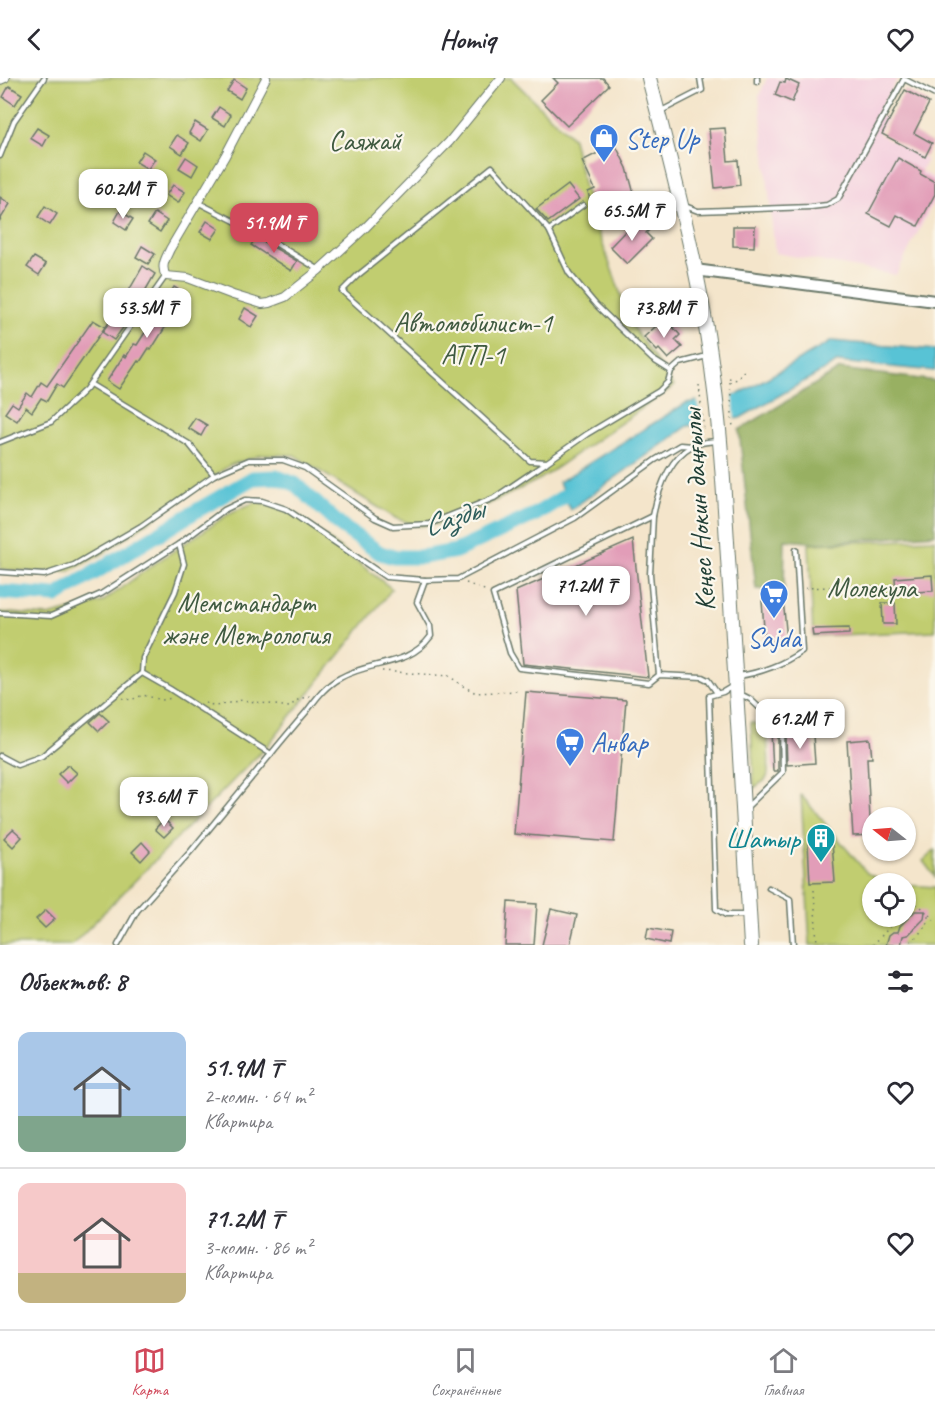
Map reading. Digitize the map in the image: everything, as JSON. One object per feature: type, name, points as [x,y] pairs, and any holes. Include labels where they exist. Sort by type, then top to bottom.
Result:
[{"type":"highway","name":"Кеңес Нокин даңғылы","points":[[649,78],[682,204],[724,433],[751,944]]},
{"type":"main road","points":[[695,270],[935,301]]},
{"type":"street","points":[[0,80],[5,78]]},
{"type":"street","points":[[266,78],[225,156],[164,262],[163,272],[166,276],[188,278],[248,301],[262,304],[285,297],[319,270],[366,227],[449,142],[501,78]]},
{"type":"lane","points":[[0,156],[14,121],[44,78]]},
{"type":"lane","points":[[658,112],[702,90],[700,78]]},
{"type":"lane","points":[[682,204],[698,211],[827,205],[838,199],[904,79],[935,95]]},
{"type":"lane","points":[[547,462],[531,461],[342,291],[357,276],[492,167],[549,230],[569,273],[596,305],[652,359],[671,371]]},
{"type":"lane","points":[[198,203],[260,234],[319,270]]},
{"type":"lane","points":[[549,230],[583,205]]},
{"type":"lane","points":[[0,442],[51,422],[86,389],[166,276]]},
{"type":"lane","points":[[0,572],[44,575],[74,565],[141,525],[214,475],[249,460],[284,460],[305,468],[375,518],[393,526],[429,524],[494,498],[587,434],[659,391],[668,382],[671,371],[680,363],[710,355]]},
{"type":"lane","points":[[90,384],[189,444],[214,475]]},
{"type":"lane","points":[[659,675],[650,574],[656,499],[675,460],[693,446],[724,433]]},
{"type":"lane","points":[[0,613],[51,616],[101,594],[179,544],[224,510],[245,500],[262,501],[286,509],[386,577],[424,580],[458,579],[575,518],[655,460],[680,445],[693,446]]},
{"type":"lane","points":[[653,516],[493,594],[510,653],[519,668],[649,683],[659,675],[702,677],[708,680],[717,693]]},
{"type":"lane","points":[[0,756],[17,765],[42,756],[142,673],[143,658],[175,592],[184,564],[179,544]]},
{"type":"lane","points":[[749,915],[726,915],[716,909],[709,696],[736,684],[748,675],[791,659],[802,651],[796,550]]},
{"type":"lane","points":[[118,945],[137,911],[322,692],[339,678],[354,671],[410,656],[426,644],[431,636],[430,626],[417,602],[424,580]]},
{"type":"lane","points":[[142,673],[271,754]]},
{"type":"lane","points":[[736,684],[782,729],[783,772],[744,813]]},
{"type":"lane","points":[[769,888],[790,899],[793,945]]},
{"type":"path","points":[[729,378],[737,380],[746,368]]},
{"type":"path","points":[[724,433],[730,382]]},
{"type":"path","points":[[699,385],[704,431]]},
{"type":"path","points":[[458,579],[493,594]]},
{"type":"path","points":[[798,588],[891,585]]},
{"type":"path","points":[[380,671],[449,676],[476,693],[517,691]]},
{"type":"path","points":[[198,701],[216,706],[242,700],[289,707],[299,699],[322,692]]},
{"type":"path","points":[[114,696],[131,700],[143,695],[162,700],[180,696]]},
{"type":"path","points":[[814,890],[817,945]]},
{"type":"path","points":[[916,904],[935,921]]},
{"type":"path","points":[[907,945],[927,926],[928,914]]},
{"type":"path","points":[[873,945],[890,927]]},
{"type":"shaded area","points":[[767,78],[898,78],[877,114],[887,118],[879,134],[927,160],[921,171],[935,179],[935,199],[896,275],[775,253],[759,96]]},
{"type":"green space","points":[[0,78],[511,78],[573,139],[584,188],[632,326],[674,386],[540,479],[452,522],[419,526],[397,519],[294,455],[261,455],[230,465],[102,554],[70,571],[34,572],[0,569]]},
{"type":"green space","points":[[840,369],[935,381],[935,534],[822,543],[785,540],[784,591],[756,589],[739,430]]},
{"type":"green space","name":"Мемстандарт және Метрология","points":[[258,501],[296,514],[392,589],[267,746],[72,945],[0,945],[0,612],[48,616],[102,602],[232,512]]},
{"type":"green space","name":"Молекула","points":[[935,539],[935,631],[813,636],[809,544]]},
{"type":"green space","points":[[751,722],[764,729],[768,754],[768,775],[754,788]]},
{"type":"green space","points":[[801,795],[867,873],[862,873],[862,927],[916,927],[916,886],[935,887],[935,945],[810,945]]},
{"type":"green space","points":[[935,850],[935,877],[923,861]]},
{"type":"water","points":[[832,341],[935,350],[935,371],[838,362],[740,418],[688,426],[570,510],[559,482],[686,403],[739,394]]},
{"type":"pier","points":[[733,392],[735,422],[701,427],[697,398]]},
{"type":"building","points":[[553,78],[603,78],[609,85],[567,126],[541,100],[558,83]]},
{"type":"building","points":[[786,79],[799,85],[792,102],[775,95],[780,82],[785,83]]},
{"type":"building","points":[[234,80],[246,88],[240,99],[227,91]]},
{"type":"building","points":[[9,86],[22,94],[15,105],[3,97]]},
{"type":"building","points":[[905,90],[929,103],[914,133],[932,143],[925,157],[882,134]]},
{"type":"building","points":[[219,107],[231,115],[225,126],[212,118]]},
{"type":"building","points":[[195,122],[208,130],[201,141],[189,133]]},
{"type":"building","points":[[37,128],[49,135],[43,146],[30,138]]},
{"type":"building","points":[[725,128],[728,161],[738,160],[740,185],[715,188],[709,129]]},
{"type":"building","points":[[177,135],[189,143],[182,154],[170,146]]},
{"type":"building","points":[[615,144],[627,168],[636,201],[591,205],[588,192],[595,189],[582,161]]},
{"type":"building","points":[[143,151],[155,159],[148,169],[136,162]]},
{"type":"building","points":[[186,157],[198,165],[192,176],[179,168]]},
{"type":"building","points":[[898,158],[935,182],[935,194],[918,226],[897,215],[891,226],[868,214]]},
{"type":"building","points":[[173,185],[185,192],[178,203],[166,195]]},
{"type":"building","points":[[568,185],[579,199],[548,222],[536,209]]},
{"type":"building","points":[[0,197],[10,204],[0,220]]},
{"type":"building","points":[[45,206],[57,214],[50,225],[38,217]]},
{"type":"building","points":[[120,211],[133,219],[126,230],[114,222]]},
{"type":"building","points":[[155,213],[167,221],[160,232],[148,224]]},
{"type":"building","points":[[637,219],[649,230],[646,233],[652,239],[627,264],[610,247]]},
{"type":"building","points":[[207,221],[219,229],[212,239],[200,232]]},
{"type":"building","points":[[733,226],[755,226],[754,247],[733,246]]},
{"type":"building","points":[[256,237],[297,261],[291,271],[251,245]]},
{"type":"building","points":[[142,246],[155,254],[148,264],[136,257]]},
{"type":"building","points":[[34,257],[46,264],[39,275],[27,267]]},
{"type":"building","points":[[143,266],[155,274],[131,317],[114,340],[102,332],[120,308]]},
{"type":"building","points":[[174,287],[186,294],[151,350],[149,348],[140,362],[138,361],[119,389],[107,381],[124,355],[126,357],[134,344],[137,345]]},
{"type":"building","points":[[245,308],[258,316],[251,327],[239,319]]},
{"type":"building","points":[[665,318],[680,335],[675,340],[682,347],[668,359],[644,337]]},
{"type":"building","points":[[93,320],[105,327],[63,388],[57,384],[47,401],[41,398],[32,412],[26,407],[17,421],[5,413],[12,403],[18,407],[27,393],[32,397],[41,382],[47,386]]},
{"type":"building","points":[[195,418],[207,425],[201,436],[188,428]]},
{"type":"building","points":[[633,540],[648,677],[523,664],[516,591]]},
{"type":"building","points":[[932,575],[933,591],[896,593],[895,578]]},
{"type":"building","name":"Sajda","points":[[783,599],[787,640],[765,642],[762,601]]},
{"type":"building","points":[[882,603],[895,603],[896,624],[883,624]]},
{"type":"building","points":[[849,628],[849,634],[813,636],[812,629]]},
{"type":"building","name":"Анвар","points":[[526,692],[626,700],[614,842],[514,834]]},
{"type":"building","points":[[100,713],[109,721],[99,731],[90,722]]},
{"type":"building","points":[[771,730],[778,731],[778,771],[773,771]]},
{"type":"building","points":[[813,735],[815,763],[787,765],[786,736]]},
{"type":"building","points":[[870,739],[872,758],[867,758],[869,807],[862,807],[862,836],[853,836],[847,741]]},
{"type":"building","points":[[68,765],[77,773],[67,783],[58,774]]},
{"type":"building","points":[[164,819],[173,828],[164,837],[155,829]]},
{"type":"building","points":[[13,829],[22,837],[13,847],[4,838]]},
{"type":"building","points":[[142,842],[150,851],[141,861],[132,852]]},
{"type":"building","name":"Шатыр","points":[[832,842],[835,882],[810,883],[808,843]]},
{"type":"building","points":[[508,902],[537,904],[534,945],[505,945]]},
{"type":"building","points":[[551,909],[577,915],[570,945],[542,945]]},
{"type":"building","points":[[46,910],[55,919],[45,928],[36,919]]},
{"type":"building","points":[[916,911],[925,911],[924,919],[916,927]]},
{"type":"building","points":[[900,927],[916,927],[908,935],[903,936],[901,945],[886,945],[889,935],[898,932]]},
{"type":"building","points":[[648,928],[671,932],[669,944],[646,939]]},
{"type":"waterway","name":"Сазды","points":[[0,592],[56,596],[253,478],[277,477],[295,484],[341,526],[380,553],[394,557],[422,557],[456,551],[536,514],[581,486]]},
{"type":"place","name":"Step Up","points":[[604,164]]},
{"type":"place","name":"Sajda","points":[[774,620]]},
{"type":"place","name":"Анвар","points":[[570,768]]},
{"type":"place","name":"Шатыр","points":[[821,864]]},
{"type":"park label","name":"Саяжай","points":[[365,140]]},
{"type":"park label","name":"Автомобилист-1 АТП-1","points":[[473,338]]}]
